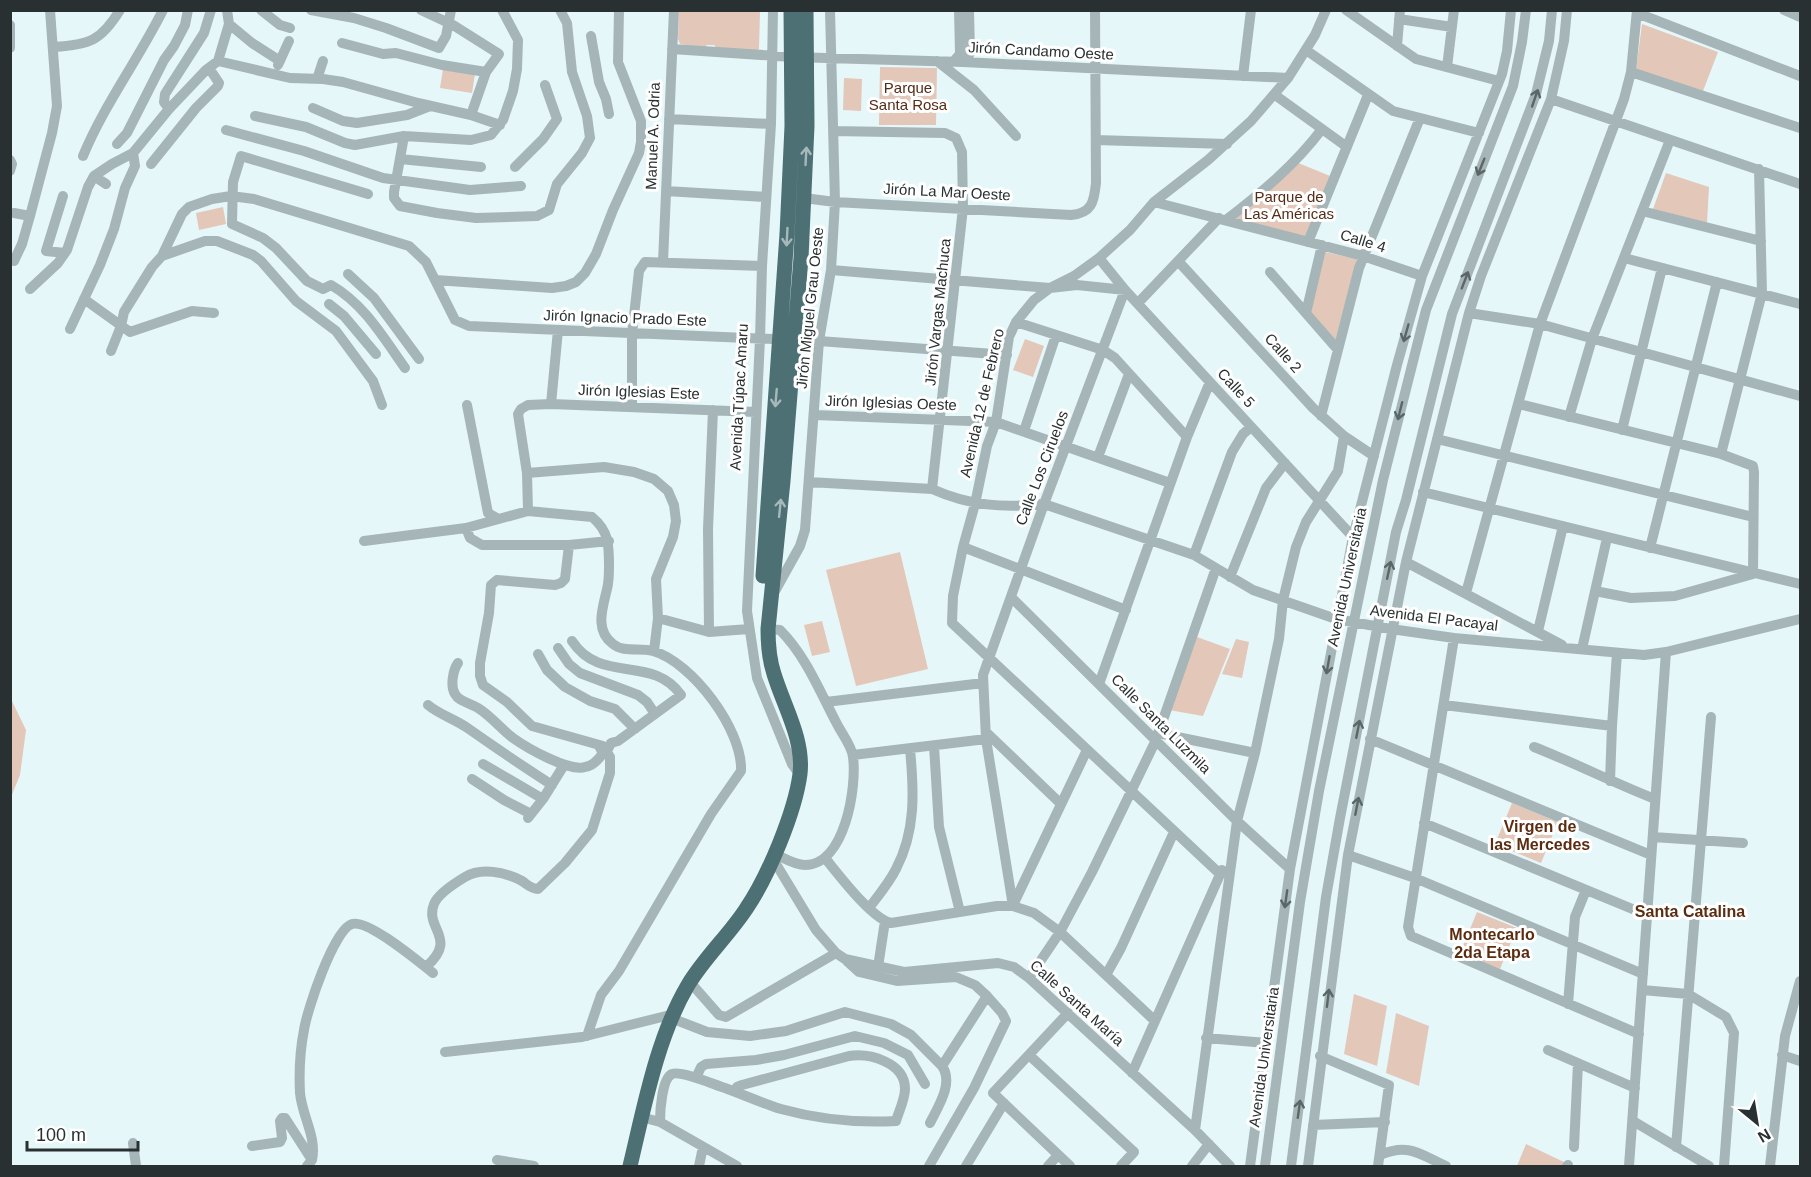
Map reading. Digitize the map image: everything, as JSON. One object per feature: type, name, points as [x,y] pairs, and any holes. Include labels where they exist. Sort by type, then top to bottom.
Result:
[{"type":"highway","points":[[630,1167],[641,1117],[671,1018],[690,982],[746,910],[774,857],[800,775],[798,743],[774,674],[762,596],[769,480],[804,198],[807,126],[791,10]]},
{"type":"highway","points":[[768,629],[783,480],[792,138],[799,57],[806,10]]},
{"type":"street","points":[[14,261],[22,244],[30,216],[57,106],[50,10]]},
{"type":"street","points":[[54,46],[92,41],[102,36],[120,10]]},
{"type":"street","points":[[83,156],[94,128],[140,53],[163,10]]},
{"type":"street","points":[[117,144],[127,133],[164,60],[185,25],[188,10]]},
{"type":"street","points":[[169,109],[164,102],[165,93],[204,33],[211,10]]},
{"type":"street","points":[[30,290],[58,263],[72,241],[88,187],[94,176],[133,153],[169,109],[213,64],[229,24],[227,10]]},
{"type":"street","points":[[261,10],[280,25],[290,28]]},
{"type":"street","points":[[311,10],[354,18],[439,48],[446,36],[451,10]]},
{"type":"street","points":[[421,10],[448,23],[516,66]]},
{"type":"street","points":[[255,116],[306,127],[355,145],[404,136],[471,140],[491,135],[501,125],[513,91],[516,66],[518,40],[502,10]]},
{"type":"street","points":[[404,136],[394,198],[400,206],[476,218],[537,216],[546,213],[557,184],[582,153],[590,138],[587,116],[572,72],[567,23],[560,11],[568,10]]},
{"type":"street","points":[[111,351],[124,312],[152,267],[162,256],[176,222],[189,207],[199,202],[231,196],[254,198],[409,246],[426,262],[435,280],[552,288],[576,282],[585,273],[596,254],[642,142],[640,121],[618,62],[619,10]]},
{"type":"street","name":"Manuel A. Odria","points":[[663,262],[674,10]]},
{"type":"street","name":"Avenida Túpac Amaru","points":[[773,10],[771,124],[762,266],[747,611],[757,678],[792,764],[800,775]]},
{"type":"street","name":"Jirón Miguel Grau Oeste","points":[[770,599],[803,539],[815,416],[819,341],[831,270],[835,202],[830,10]]},
{"type":"street","points":[[958,61],[960,54],[959,10]]},
{"type":"street","points":[[958,61],[969,57],[969,10]]},
{"type":"street","points":[[1095,10],[1096,140],[1227,144]]},
{"type":"street","points":[[1243,76],[1251,10]]},
{"type":"street","name":"Avenida 12 de Febrero","points":[[990,658],[952,623],[953,596],[987,447],[996,422],[1010,337],[1016,322],[1034,300],[1099,258],[1130,230],[1154,202],[1251,122],[1288,78],[1306,50],[1326,10]]},
{"type":"street","points":[[1346,10],[1416,59],[1499,81]]},
{"type":"street","points":[[1447,67],[1454,10]]},
{"type":"street","points":[[1250,1167],[1290,869],[1353,537],[1422,276],[1499,81],[1507,51],[1511,10]]},
{"type":"street","name":"Avenida Universitaria","points":[[1265,1167],[1300,902],[1328,743],[1383,480],[1426,310],[1513,86],[1526,10]]},
{"type":"street","points":[[1291,1167],[1326,897],[1396,532],[1452,314],[1536,94],[1549,41],[1552,10]]},
{"type":"street","points":[[1308,1167],[1320,1056],[1348,855],[1391,629],[1469,313],[1481,276],[1551,99],[1564,41],[1567,10]]},
{"type":"street","points":[[1784,10],[1800,17]]},
{"type":"street","points":[[1466,593],[1540,324],[1617,123],[1630,72],[1637,12],[1800,76]]},
{"type":"street","points":[[1397,46],[1400,15],[1452,27]]},
{"type":"street","points":[[229,24],[252,44],[280,61]]},
{"type":"street","points":[[10,25],[10,48]]},
{"type":"street","points":[[591,36],[599,82],[609,114]]},
{"type":"street","points":[[274,74],[289,41]]},
{"type":"street","points":[[342,43],[383,54],[396,53],[442,65],[486,72]]},
{"type":"street","name":"Jirón Candamo Oeste","points":[[672,49],[772,56],[958,61],[1288,78]]},
{"type":"street","points":[[1306,50],[1393,111],[1479,133]]},
{"type":"street","points":[[471,116],[486,72],[499,54]]},
{"type":"street","points":[[316,79],[323,61]]},
{"type":"street","points":[[937,61],[974,90],[1016,136]]},
{"type":"street","points":[[213,64],[344,82],[501,125]]},
{"type":"street","points":[[151,164],[196,108],[218,86],[213,64]]},
{"type":"street","points":[[1630,72],[1800,128]]},
{"type":"street","points":[[515,167],[543,139],[556,119],[545,85]]},
{"type":"street","points":[[1275,95],[1347,147]]},
{"type":"street","points":[[1308,242],[1368,95]]},
{"type":"street","points":[[1551,99],[1800,184]]},
{"type":"street","points":[[314,108],[357,123],[407,115],[430,106]]},
{"type":"street","points":[[1321,416],[1363,256],[1420,118]]},
{"type":"street","points":[[669,120],[771,124]]},
{"type":"street","points":[[1138,303],[1222,219],[1279,177],[1322,129]]},
{"type":"street","points":[[226,130],[304,151],[368,174],[397,180],[470,190],[521,186]]},
{"type":"street","name":"Jirón Vargas Machuca","points":[[833,131],[945,133],[956,138],[962,152],[963,208],[957,280],[932,489]]},
{"type":"street","name":"Jirón La Mar Oeste","points":[[804,198],[835,202],[1081,214],[1088,210],[1095,194],[1096,140]]},
{"type":"street","points":[[1569,417],[1592,339],[1670,140]]},
{"type":"street","points":[[70,329],[114,229],[124,188],[135,166],[133,153]]},
{"type":"street","points":[[368,195],[241,156],[231,196],[233,226],[263,238],[276,248],[307,281],[323,289],[331,285],[338,289],[365,312],[405,368]]},
{"type":"street","points":[[400,159],[482,167]]},
{"type":"street","points":[[10,160],[12,164],[10,171]]},
{"type":"street","points":[[1455,234],[1468,160]]},
{"type":"street","points":[[1721,454],[1762,293],[1759,170]]},
{"type":"street","points":[[94,176],[106,184]]},
{"type":"street","points":[[666,192],[766,197]]},
{"type":"street","points":[[63,196],[46,251],[65,253]]},
{"type":"street","name":"Calle 4","points":[[1154,202],[1363,256],[1422,276]]},
{"type":"street","points":[[1642,211],[1761,241]]},
{"type":"street","points":[[14,213],[30,216]]},
{"type":"street","points":[[1481,276],[1491,214]]},
{"type":"street","points":[[162,256],[205,241],[217,241],[253,255],[296,301],[336,331],[373,381],[382,405]]},
{"type":"street","points":[[1306,313],[1322,245]]},
{"type":"street","name":"Calle 5","points":[[1099,258],[1125,290],[1353,537]]},
{"type":"street","points":[[1624,258],[1800,304]]},
{"type":"street","name":"Calle 2","points":[[1178,261],[1321,416],[1344,436],[1374,456]]},
{"type":"street","points":[[632,406],[632,334],[639,271],[645,262],[762,266]]},
{"type":"street","points":[[1622,430],[1662,268]]},
{"type":"street","points":[[831,270],[1050,288],[1077,285],[1125,290]]},
{"type":"street","points":[[1270,273],[1338,350]]},
{"type":"street","points":[[348,274],[374,298],[419,359]]},
{"type":"street","name":"Jirón Ignacio Prado Este","points":[[435,280],[455,320],[469,326],[819,341],[1007,355]]},
{"type":"street","points":[[1650,548],[1717,282]]},
{"type":"street","name":"Calle Los Ciruelos","points":[[1013,906],[986,735],[983,675],[1044,504],[1125,290]]},
{"type":"street","points":[[84,298],[121,326],[133,332],[192,311],[214,313]]},
{"type":"street","points":[[329,304],[344,316],[376,354]]},
{"type":"street","points":[[1469,313],[1540,324],[1800,396]]},
{"type":"street","points":[[1016,322],[1103,350],[1115,358],[1187,437]]},
{"type":"street","points":[[551,404],[558,330]]},
{"type":"street","points":[[1391,388],[1420,331]]},
{"type":"street","points":[[1024,431],[1056,335]]},
{"type":"street","points":[[1098,457],[1129,374]]},
{"type":"street","points":[[1099,684],[1170,483],[1210,382]]},
{"type":"street","points":[[1519,404],[1676,442],[1721,454],[1753,466],[1753,574]]},
{"type":"street","points":[[467,405],[488,513],[497,518]]},
{"type":"street","name":"Jirón Iglesias Este","points":[[527,473],[518,414],[521,408],[528,405],[632,406],[756,412]]},
{"type":"street","points":[[709,632],[708,529],[714,410]]},
{"type":"street","name":"Jirón Iglesias Oeste","points":[[815,416],[996,422],[1170,483]]},
{"type":"street","points":[[1412,475],[1442,416]]},
{"type":"street","points":[[1194,555],[1232,452],[1243,434],[1251,427]]},
{"type":"street","points":[[1195,1130],[1237,820],[1256,753],[1279,639],[1283,600],[1296,547],[1306,522],[1338,471],[1344,436]]},
{"type":"street","points":[[1437,439],[1753,517]]},
{"type":"street","points":[[1230,577],[1266,488],[1285,464]]},
{"type":"street","points":[[528,511],[527,473],[604,467],[634,472],[654,480],[668,490],[674,505],[676,521],[673,537],[657,579],[658,618],[654,651]]},
{"type":"street","name":"Avenida El Pacayal","points":[[809,482],[932,489],[975,504],[1019,507],[1044,504],[1194,555],[1253,590],[1336,619],[1454,638],[1644,654],[1665,652],[1800,619]]},
{"type":"street","points":[[1423,492],[1800,584]]},
{"type":"street","points":[[364,542],[466,528],[528,511],[592,517],[599,523],[609,542],[608,587],[601,606],[601,621],[605,634],[613,644],[624,648],[654,651],[675,663],[704,688],[723,715],[735,739],[741,771],[711,814],[619,971],[601,995],[587,1036]]},
{"type":"street","points":[[1538,631],[1563,526]]},
{"type":"street","points":[[466,528],[470,538],[482,545],[569,545],[609,542]]},
{"type":"street","points":[[1582,649],[1607,538]]},
{"type":"street","points":[[569,545],[565,579],[561,583],[555,585],[497,580],[491,585],[480,676],[485,687],[507,702],[532,726],[577,740],[596,743],[608,751]]},
{"type":"street","points":[[963,547],[1126,610]]},
{"type":"street","points":[[1406,562],[1566,647]]},
{"type":"street","points":[[1029,978],[1060,932],[1092,872],[1157,737],[1216,568]]},
{"type":"street","points":[[1595,591],[1631,598],[1675,596],[1753,574]]},
{"type":"street","name":"Calle Santa Luzmila","points":[[1012,598],[1099,684],[1157,737],[1237,820],[1290,869]]},
{"type":"street","points":[[658,618],[709,632],[749,629]]},
{"type":"street","points":[[768,629],[780,630],[799,653],[853,755],[853,789],[846,818],[836,844],[825,858],[807,865],[774,857]]},
{"type":"street","points":[[1454,638],[1415,878],[1408,927],[1411,936],[1639,1034]]},
{"type":"street","points":[[309,1163],[314,1146],[300,1095],[301,1050],[312,997],[339,937],[346,927],[353,923],[364,924],[430,970],[441,948],[432,911],[434,903],[463,878],[476,871],[486,871],[513,878],[533,889],[538,889],[565,863],[592,830],[610,773],[608,751],[611,743],[618,741],[681,695],[672,683],[650,673],[600,665],[584,656],[572,641]]},
{"type":"street","points":[[558,648],[569,664],[580,673],[638,695],[647,702],[655,714]]},
{"type":"street","points":[[1629,1167],[1665,652]]},
{"type":"street","points":[[1610,781],[1611,726],[1617,653]]},
{"type":"street","points":[[538,654],[548,670],[565,687],[590,701],[615,709],[635,729]]},
{"type":"street","points":[[990,658],[1220,873]]},
{"type":"street","points":[[458,663],[454,669],[453,690],[459,699],[478,707],[516,740],[564,765],[586,768],[603,753],[596,743]]},
{"type":"street","points":[[825,702],[983,683]]},
{"type":"street","points":[[428,705],[438,713],[469,729],[552,785]]},
{"type":"street","points":[[1444,705],[1611,726]]},
{"type":"street","points":[[1676,1147],[1711,717]]},
{"type":"street","points":[[853,755],[934,746],[986,735],[1061,804]]},
{"type":"street","points":[[1157,737],[1256,753]]},
{"type":"street","points":[[1370,739],[1651,855]]},
{"type":"street","points":[[1303,796],[1328,743]]},
{"type":"street","points":[[934,746],[939,827],[960,912]]},
{"type":"street","points":[[1534,747],[1655,799]]},
{"type":"street","points":[[869,908],[896,869],[909,836],[914,804],[910,749]]},
{"type":"street","points":[[1013,906],[1087,750]]},
{"type":"street","points":[[483,764],[543,799]]},
{"type":"street","points":[[472,779],[529,816],[543,799],[564,765]]},
{"type":"street","points":[[1424,823],[1647,915]]},
{"type":"street","points":[[1106,975],[1174,831]]},
{"type":"street","points":[[1653,837],[1743,843]]},
{"type":"street","points":[[1132,1073],[1220,873],[1232,851]]},
{"type":"street","points":[[1348,855],[1415,878],[1643,974]]},
{"type":"street","points":[[774,857],[812,926],[859,972],[897,981],[956,977],[975,985],[1002,1013],[1006,1021],[969,1097],[930,1167]]},
{"type":"street","points":[[825,858],[869,908],[885,921],[1013,906],[1034,913],[1060,932],[1154,1020]]},
{"type":"street","points":[[1568,1004],[1575,917],[1586,890]]},
{"type":"street","points":[[878,967],[885,921]]},
{"type":"street","points":[[1316,979],[1336,937]]},
{"type":"street","points":[[690,982],[719,1015],[726,1017],[841,956]]},
{"type":"street","name":"Calle Santa María","points":[[841,956],[878,967],[912,972],[998,963],[1014,967],[1068,1013],[1195,1130],[1230,1167]]},
{"type":"street","points":[[1770,1167],[1785,1036],[1797,1009],[1800,981]]},
{"type":"street","points":[[1642,990],[1688,994],[1726,1017],[1734,1034],[1724,1167]]},
{"type":"street","points":[[942,1066],[987,996]]},
{"type":"street","points":[[445,1052],[587,1036],[666,1016],[707,1032],[750,1036],[786,1031],[845,1012],[891,1024],[911,1035],[942,1066],[947,1080],[942,1099],[930,1123]]},
{"type":"street","points":[[1068,1013],[993,1093],[1070,1167]]},
{"type":"street","points":[[696,1078],[701,1067],[706,1064],[756,1060],[783,1055],[855,1036],[884,1042],[908,1055],[925,1084]]},
{"type":"street","points":[[1206,1038],[1267,1043]]},
{"type":"street","points":[[1548,1050],[1635,1088]]},
{"type":"street","points":[[660,1122],[664,1089],[669,1076],[679,1073],[780,1108],[809,1116],[883,1122],[896,1121],[905,1090],[904,1079],[893,1067],[862,1054],[742,1085],[737,1087],[735,1092]]},
{"type":"street","points":[[1029,1055],[1134,1152],[1121,1167]]},
{"type":"street","points":[[1782,1055],[1800,1061]]},
{"type":"street","points":[[1320,1056],[1389,1085],[1379,1161]]},
{"type":"street","points":[[1574,1147],[1578,1063]]},
{"type":"street","points":[[966,1167],[1004,1103]]},
{"type":"street","points":[[641,1117],[660,1122],[736,1167]]},
{"type":"street","points":[[252,1146],[278,1143],[282,1140],[280,1121],[284,1118],[309,1163]]},
{"type":"street","points":[[1633,1121],[1709,1167]]},
{"type":"street","points":[[1313,1125],[1385,1122]]},
{"type":"street","points":[[133,1143],[136,1167]]},
{"type":"street","points":[[1192,1167],[1209,1144]]},
{"type":"street","points":[[699,1167],[703,1147]]},
{"type":"street","points":[[1379,1161],[1394,1149],[1407,1149],[1446,1167]]},
{"type":"street","points":[[1048,1167],[1058,1155]]},
{"type":"street","points":[[497,1160],[534,1167]]},
{"type":"green space","points":[[679,11],[760,11],[759,49],[757,51],[718,49],[714,45],[707,45],[704,48],[680,44],[678,39]]},
{"type":"green space","points":[[1642,24],[1718,52],[1703,91],[1636,70]]},
{"type":"green space","name":"Parque Santa Rosa","points":[[880,67],[937,68],[936,125],[879,125]]},
{"type":"green space","points":[[443,69],[475,74],[472,93],[440,88]]},
{"type":"green space","points":[[844,78],[862,79],[861,111],[843,110]]},
{"type":"green space","name":"Parque de Las Américas","points":[[1296,162],[1330,176],[1305,237],[1233,218]]},
{"type":"green space","points":[[1666,173],[1709,187],[1707,223],[1653,209]]},
{"type":"green space","points":[[223,207],[226,224],[199,230],[196,213]]},
{"type":"green space","points":[[1325,252],[1357,259],[1335,342],[1309,313]]},
{"type":"green space","points":[[1025,339],[1044,346],[1033,377],[1013,370]]},
{"type":"green space","points":[[900,552],[928,669],[856,686],[826,570]]},
{"type":"green space","points":[[822,621],[830,652],[812,656],[804,625]]},
{"type":"green space","points":[[1197,637],[1230,649],[1203,716],[1169,710]]},
{"type":"green space","points":[[1236,639],[1249,642],[1242,678],[1222,674]]},
{"type":"green space","points":[[11,699],[26,730],[20,775],[11,797]]},
{"type":"green space","points":[[1512,803],[1558,822],[1541,863],[1495,844]]},
{"type":"green space","points":[[1477,912],[1517,928],[1500,969],[1460,953]]},
{"type":"green space","points":[[1354,994],[1387,1006],[1377,1066],[1344,1054]]},
{"type":"green space","points":[[1396,1013],[1429,1026],[1419,1086],[1386,1073]]},
{"type":"green space","points":[[1526,1144],[1564,1162],[1564,1166],[1517,1166]]},
{"type":"district","name":"Virgen de las Mercedes","points":[[1540,835]]},
{"type":"district","name":"Santa Catalina","points":[[1690,911]]},
{"type":"district","name":"Montecarlo 2da Etapa","points":[[1492,943]]}]
